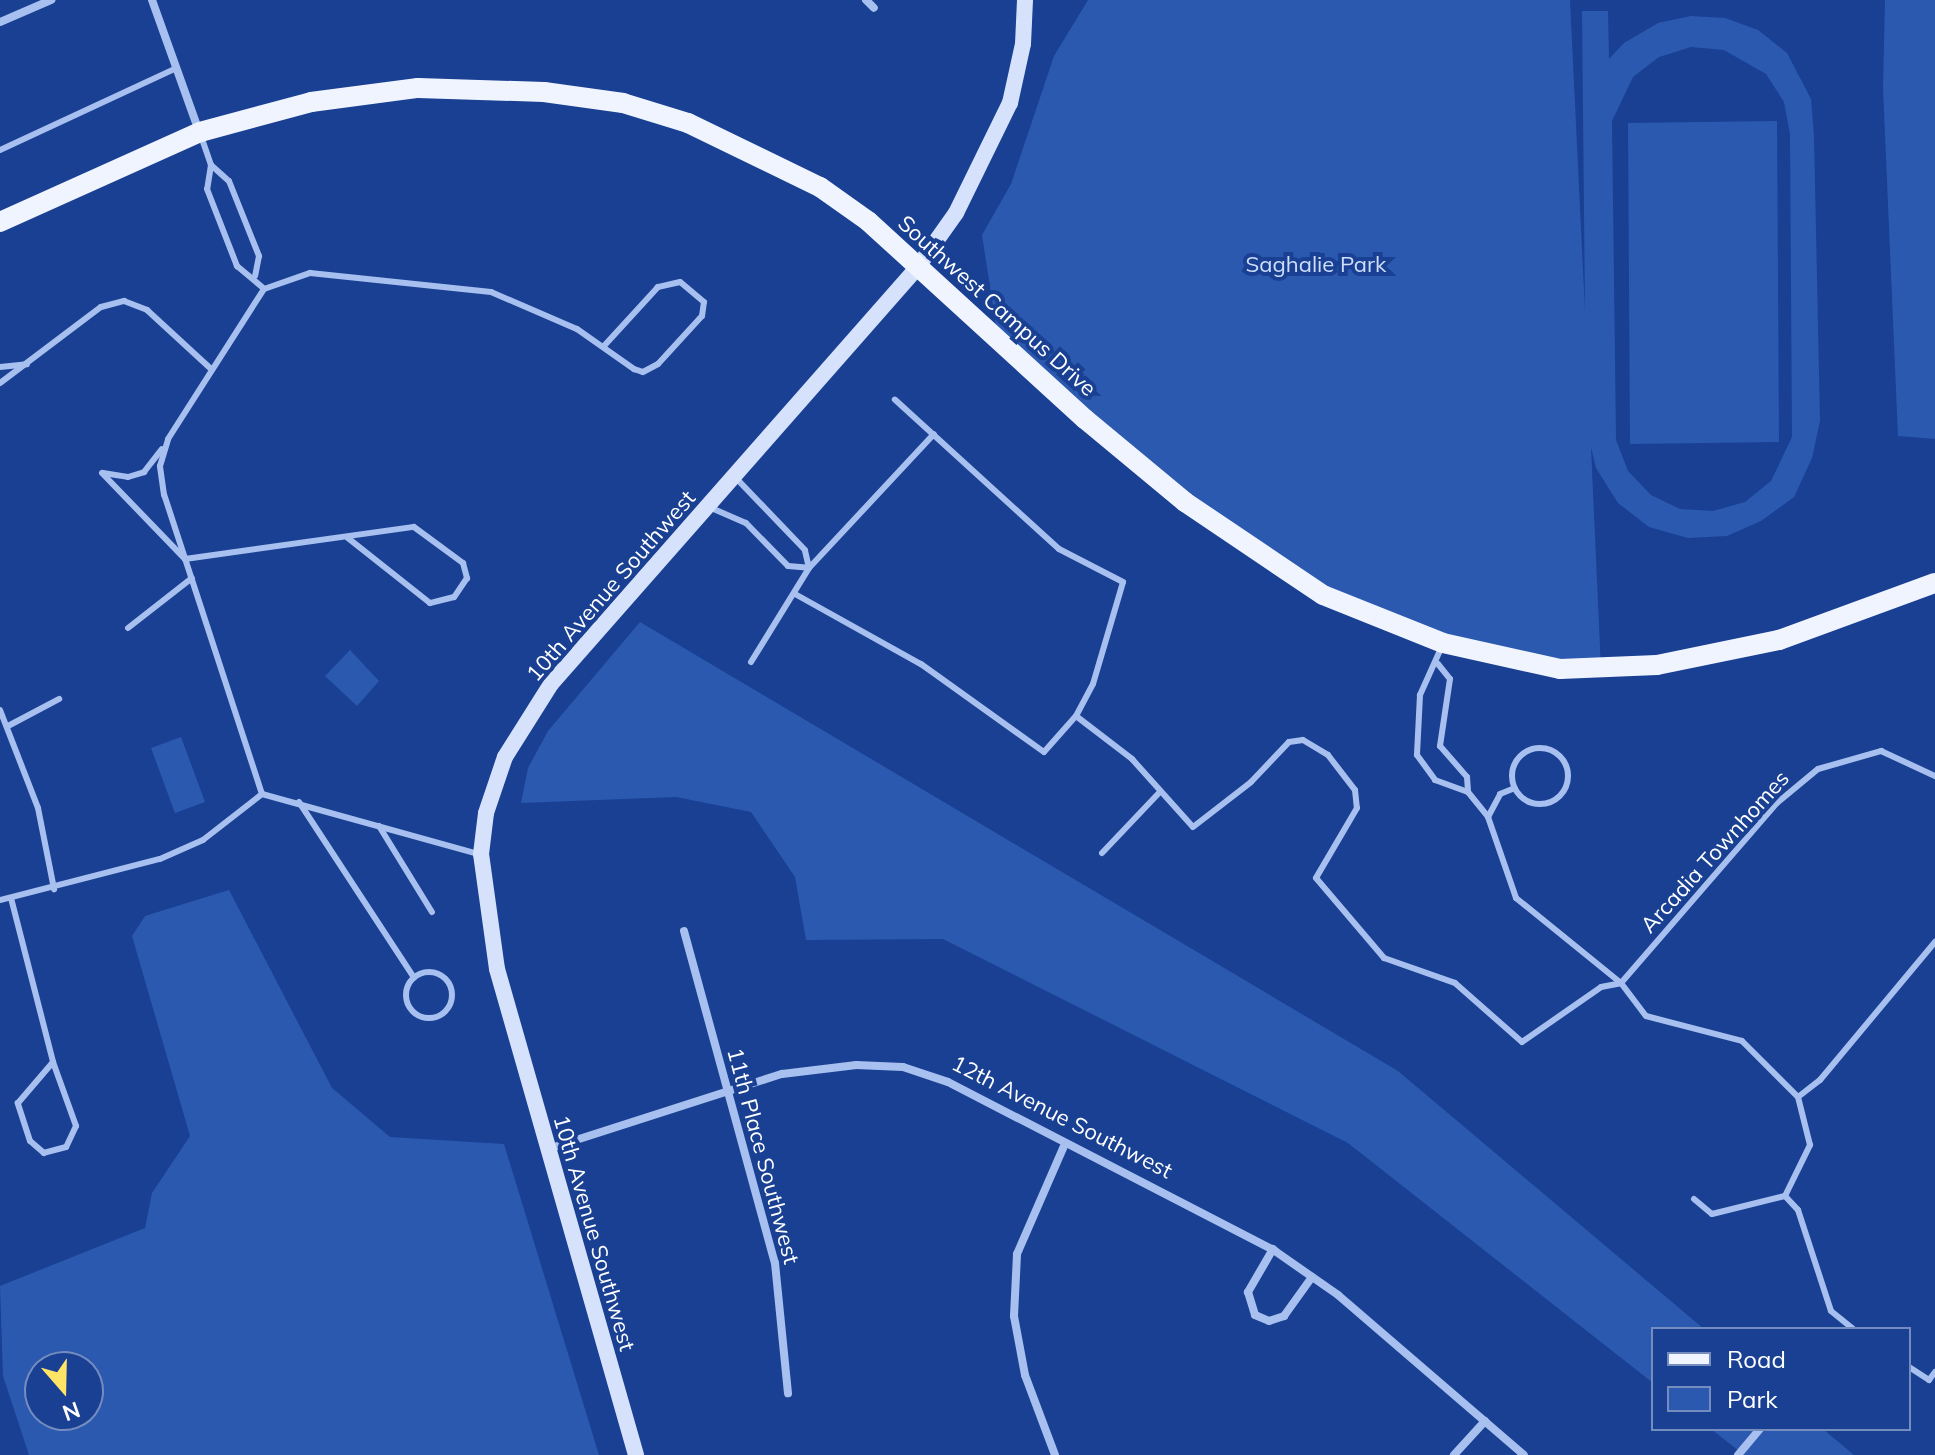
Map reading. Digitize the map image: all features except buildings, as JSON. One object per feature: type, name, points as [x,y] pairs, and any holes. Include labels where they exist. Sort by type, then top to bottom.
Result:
[{"type":"main road","name":"Southwest Campus Drive","points":[[0,222],[200,132],[311,102],[418,88],[544,92],[623,103],[688,123],[820,187],[868,221],[917,268],[1185,502],[1323,595],[1443,643],[1560,669],[1657,665],[1779,640],[1935,583]]},
{"type":"street","points":[[0,22],[51,0]]},
{"type":"street","points":[[152,0],[200,132]]},
{"type":"street","points":[[866,0],[874,8]]},
{"type":"street","points":[[917,268],[986,160],[1010,103],[1023,44],[1025,0]]},
{"type":"street","name":"10th Avenue Southwest","points":[[636,1455],[497,969],[481,854],[486,813],[505,757],[545,692],[736,478],[917,268]]},
{"type":"street","name":"11th Place Southwest","points":[[684,931],[775,1263],[788,1393]]},
{"type":"street","name":"12th Avenue Southwest","points":[[548,1149],[782,1074],[856,1065],[903,1067],[948,1082],[1064,1146],[1273,1249],[1312,1277],[1524,1455]]},
{"type":"street","points":[[1055,1455],[1025,1375],[1014,1316],[1017,1254],[1064,1146]]},
{"type":"street","points":[[1273,1249],[1248,1292],[1255,1315],[1269,1321],[1284,1316],[1312,1277]]},
{"type":"street","points":[[1454,1455],[1485,1421]]},
{"type":"street","points":[[1738,1455],[1758,1431]]},
{"type":"lane","points":[[0,150],[177,68]]},
{"type":"lane","points":[[200,132],[211,165],[207,189],[237,266],[255,276],[264,289]]},
{"type":"lane","points":[[211,165],[229,181],[259,256],[255,276]]},
{"type":"lane","points":[[185,559],[102,473],[128,477],[154,465],[210,368],[264,289],[310,273],[491,292],[577,329],[634,369],[650,370],[702,316],[704,302],[680,282],[658,287],[603,347]]},
{"type":"lane","points":[[0,383],[31,364],[101,307],[124,301],[147,310],[210,368]]},
{"type":"lane","points":[[0,367],[31,364]]},
{"type":"lane","points":[[795,594],[921,664],[1044,752],[1076,716],[1093,684],[1123,582],[1059,549],[895,400]]},
{"type":"lane","points":[[751,662],[809,568],[934,434]]},
{"type":"lane","points":[[168,439],[160,466],[164,495],[262,794]]},
{"type":"lane","points":[[736,478],[805,550],[809,568]]},
{"type":"lane","points":[[709,507],[746,523],[788,566],[809,568]]},
{"type":"lane","points":[[185,559],[414,527],[463,563],[467,578],[454,597],[430,603],[348,538]]},
{"type":"lane","points":[[128,628],[192,578]]},
{"type":"lane","points":[[1443,643],[1438,664],[1424,678],[1420,695],[1417,755],[1435,780],[1468,792],[1488,817],[1516,898],[1621,983],[1646,1016],[1742,1041],[1798,1097],[1810,1145],[1785,1196]]},
{"type":"lane","points":[[1438,664],[1450,679],[1440,746],[1467,777],[1468,792]]},
{"type":"lane","points":[[8,726],[59,699]]},
{"type":"lane","points":[[0,710],[38,808],[54,889]]},
{"type":"lane","name":"Arcadia Townhomes","points":[[1076,716],[1132,759],[1159,793],[1193,827],[1251,782],[1289,742],[1303,740],[1340,765],[1357,801],[1316,878],[1384,958],[1455,983],[1522,1042],[1601,987],[1621,983],[1777,803],[1818,769],[1881,751],[1935,776]]},
{"type":"lane","points":[[1550,745],[1560,752],[1567,774],[1564,788],[1550,803],[1530,804],[1515,788],[1516,770],[1531,748],[1550,745]]},
{"type":"lane","points":[[1488,817],[1500,794],[1515,788]]},
{"type":"lane","points":[[1102,853],[1159,793]]},
{"type":"lane","points":[[262,794],[481,854]]},
{"type":"lane","points":[[0,900],[54,889],[160,859],[203,840],[262,794]]},
{"type":"lane","points":[[299,802],[414,978]]},
{"type":"lane","points":[[379,826],[432,912]]},
{"type":"lane","points":[[11,898],[53,1062],[76,1134],[66,1147],[44,1153],[30,1141],[18,1103],[53,1062]]},
{"type":"lane","points":[[1798,1097],[1820,1080],[1935,942]]},
{"type":"lane","points":[[431,972],[442,976],[452,992],[445,1011],[426,1017],[412,1010],[406,993],[414,978],[431,972]]},
{"type":"lane","points":[[1694,1199],[1712,1214],[1785,1196]]},
{"type":"lane","points":[[1785,1196],[1798,1210],[1831,1311],[1851,1327]]},
{"type":"lane","points":[[1911,1368],[1929,1380],[1935,1372]]},
{"type":"green space","name":"Saghalie Park","points":[[1088,0],[1570,0],[1585,311],[1582,11],[1608,11],[1609,59],[1624,43],[1658,23],[1691,16],[1725,18],[1758,30],[1787,53],[1811,99],[1814,136],[1820,421],[1812,458],[1794,497],[1761,521],[1727,536],[1688,538],[1649,527],[1618,503],[1596,468],[1591,447],[1601,669],[1560,669],[1323,595],[1185,502],[998,339],[982,235],[1011,184],[1054,56]],"holes":[[[1691,47],[1724,50],[1766,74],[1784,102],[1790,134],[1792,437],[1771,481],[1745,502],[1713,511],[1680,509],[1651,495],[1628,471],[1616,440],[1612,121],[1633,77],[1659,57]]]},
{"type":"green space","points":[[1885,0],[1935,0],[1935,439],[1898,436],[1883,88]]},
{"type":"green space","points":[[1777,121],[1779,442],[1630,444],[1628,123]]},
{"type":"green space","points":[[640,622],[1398,1071],[1702,1327],[1651,1327],[1651,1381],[1348,1143],[943,939],[806,940],[795,877],[751,812],[676,797],[521,803],[528,768],[548,731]]},
{"type":"green space","points":[[350,650],[379,681],[357,706],[325,676]]},
{"type":"green space","points":[[181,737],[205,802],[175,813],[151,748]]},
{"type":"green space","points":[[229,890],[332,1088],[390,1137],[504,1144],[599,1455],[29,1455],[3,1376],[0,1286],[145,1228],[152,1193],[190,1136],[132,936],[145,916]]},
{"type":"green space","points":[[1714,1431],[1825,1431],[1854,1455],[1744,1455]]}]
